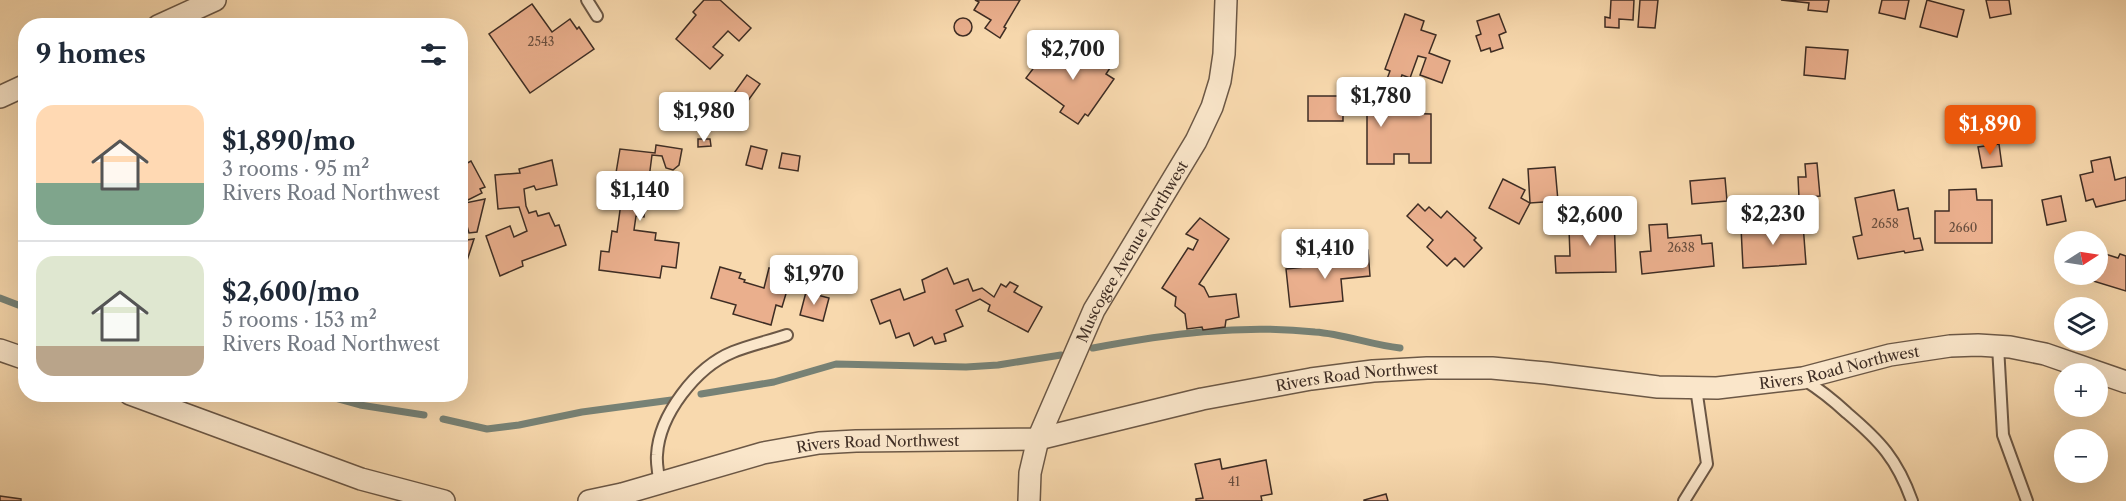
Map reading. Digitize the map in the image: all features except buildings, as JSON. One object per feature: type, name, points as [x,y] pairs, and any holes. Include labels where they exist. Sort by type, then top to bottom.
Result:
[{"type":"street","points":[[175,18],[214,0]]},
{"type":"street","name":"Muscogee Avenue Northwest","points":[[1029,501],[1030,473],[1038,439],[1094,310],[1196,141],[1212,107],[1220,81],[1224,54],[1226,0]]},
{"type":"street","points":[[0,97],[18,89]]},
{"type":"street","name":"Rivers Road Northwest","points":[[589,501],[763,453],[819,443],[1038,439],[1202,399],[1311,379],[1373,371],[1491,368],[1658,387],[1717,388],[1803,378],[1890,356],[1950,346],[1978,345],[2045,354],[2126,381]]},
{"type":"street","points":[[0,350],[18,356]]},
{"type":"street","points":[[152,402],[361,479],[444,501]]},
{"type":"lane","points":[[587,0],[597,16]]},
{"type":"lane","points":[[659,483],[657,455],[665,424],[688,384],[706,367],[733,352],[786,335]]},
{"type":"lane","points":[[1998,346],[2003,435],[2027,501]]},
{"type":"lane","points":[[1803,378],[1824,392],[1874,436],[1902,476],[1912,501]]},
{"type":"lane","points":[[1684,501],[1707,464],[1696,388]]},
{"type":"waterway","points":[[0,298],[18,305]]},
{"type":"waterway","points":[[1093,348],[1148,338],[1259,329],[1326,333],[1400,348]]},
{"type":"waterway","points":[[701,394],[774,382],[836,364],[966,367],[998,365],[1061,355]]},
{"type":"waterway","points":[[443,419],[487,429],[582,412],[679,399]]},
{"type":"waterway","points":[[349,402],[424,415]]}]
